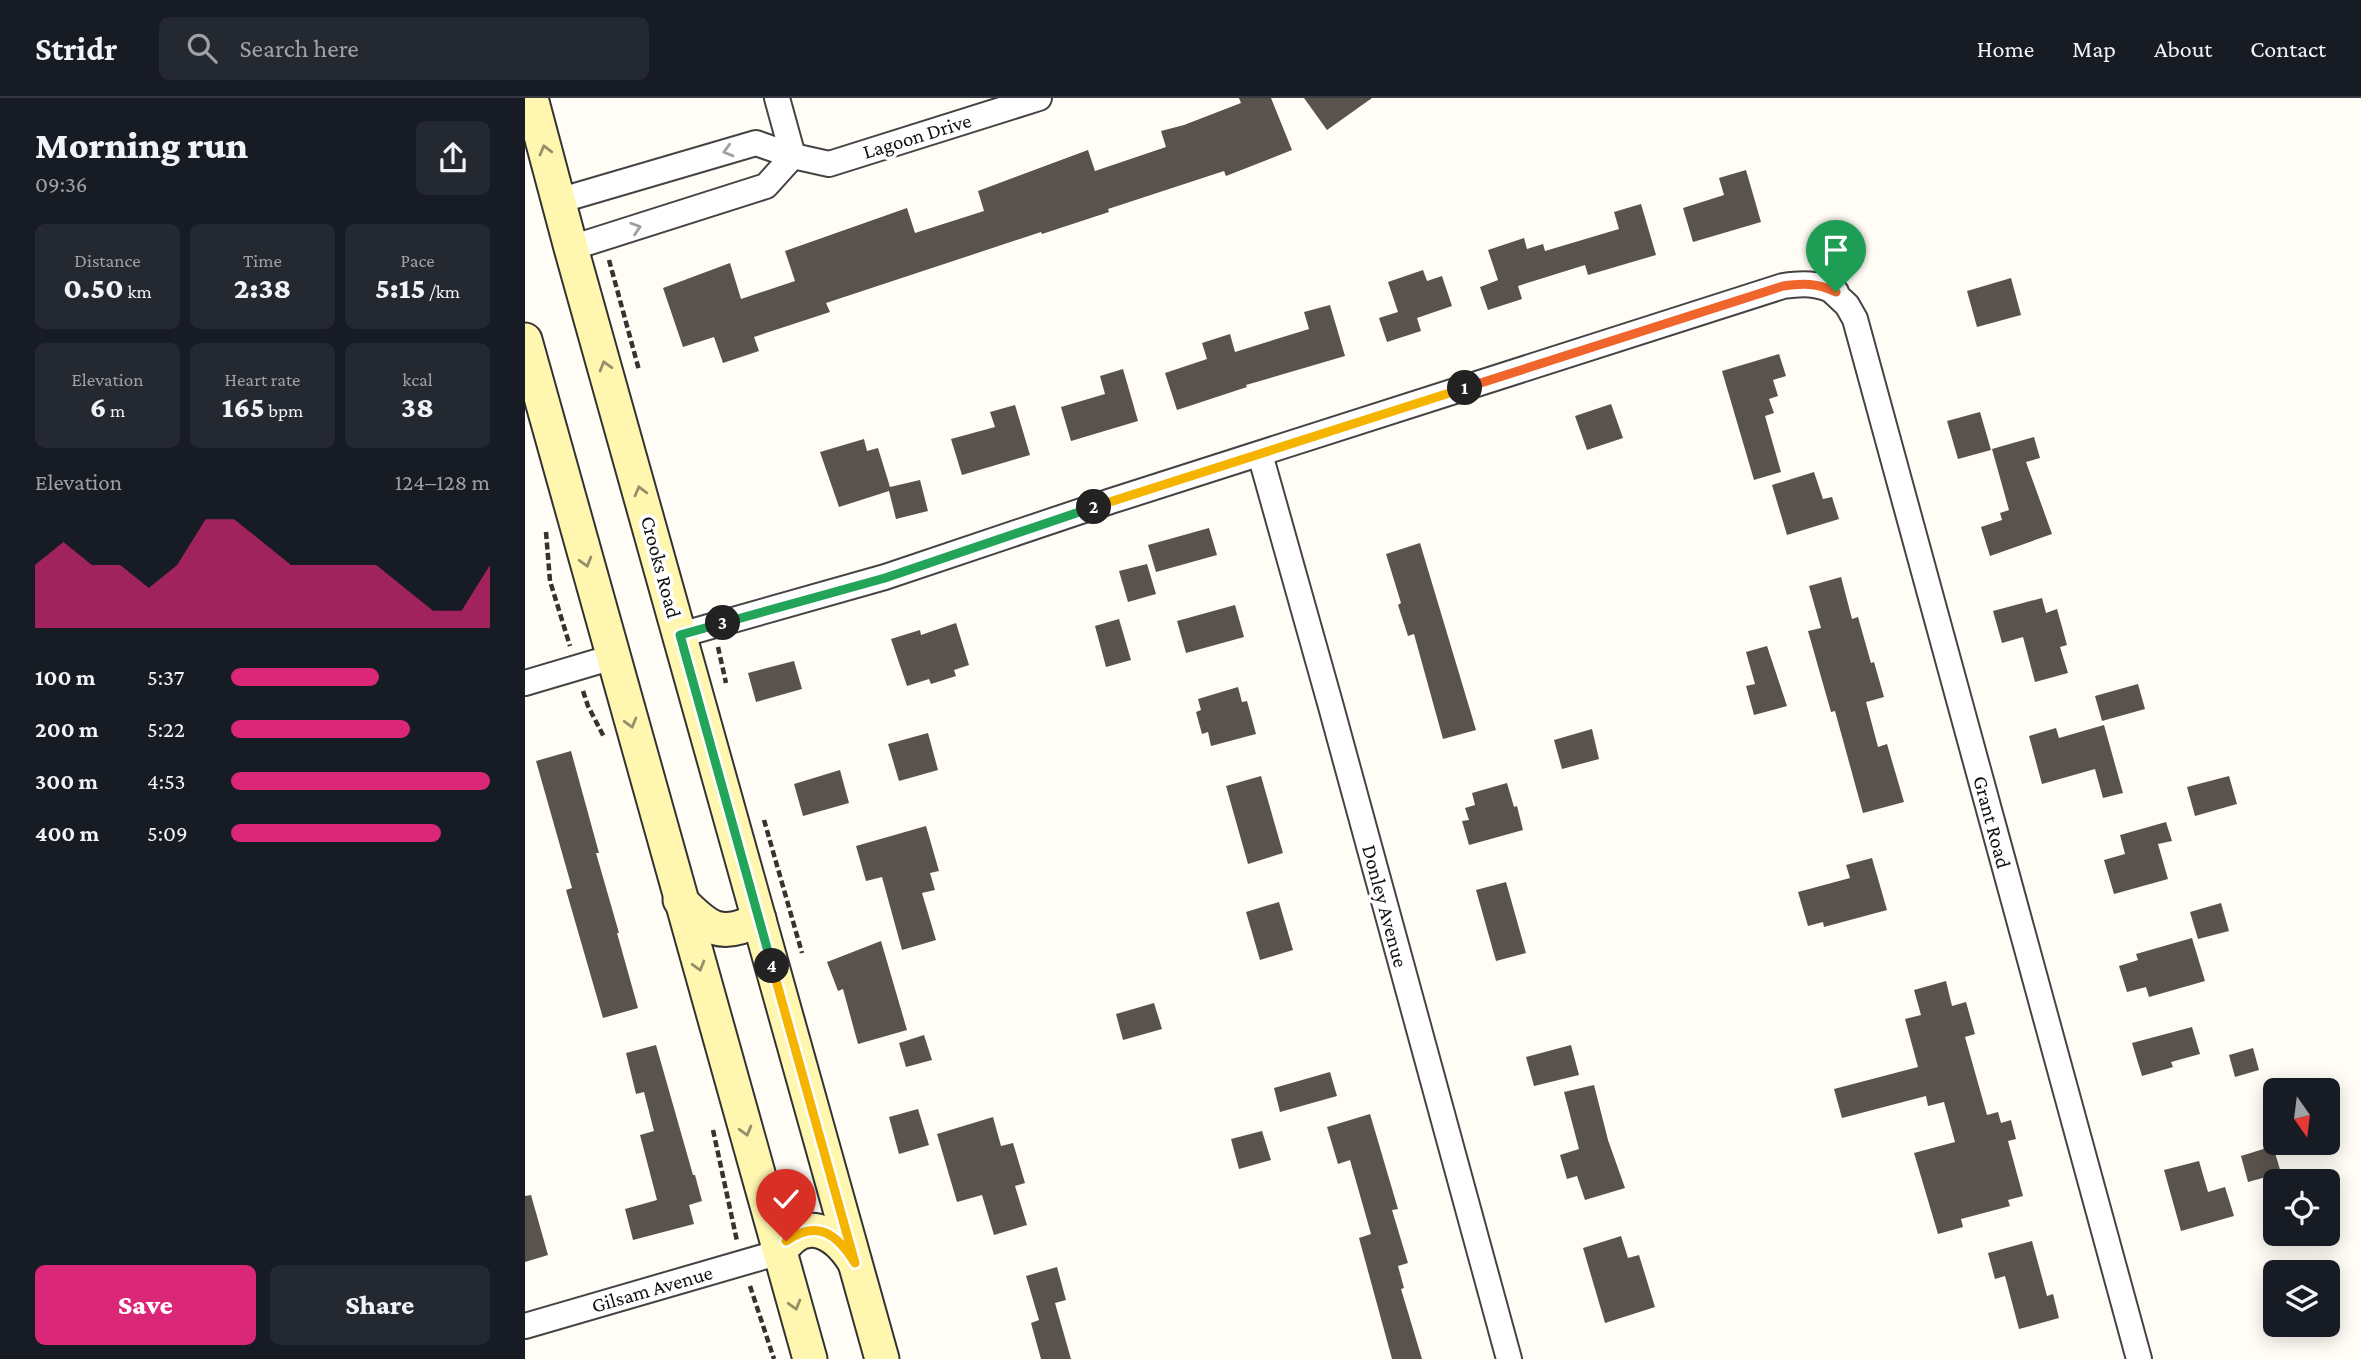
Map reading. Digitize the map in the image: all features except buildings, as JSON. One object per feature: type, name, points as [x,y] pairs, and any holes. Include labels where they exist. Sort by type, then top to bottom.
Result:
[{"type":"main road","name":"Crooks Road","points":[[531,98],[882,1359]]},
{"type":"main road","points":[[525,340],[810,1359]]},
{"type":"main road","points":[[680,900],[702,923],[719,930],[734,930],[759,919]]},
{"type":"main road","points":[[779,1252],[786,1241],[797,1234],[810,1230],[823,1231],[835,1237],[855,1263]]},
{"type":"street","points":[[571,248],[766,186],[793,156],[777,98]]},
{"type":"street","name":"Lagoon Drive","points":[[558,201],[756,144],[829,164],[1039,98]]},
{"type":"street","name":"Grant Road","points":[[1260,454],[1783,286],[1812,284],[1836,292],[1833,292],[1847,305],[1855,319],[2140,1359]]},
{"type":"street","points":[[680,635],[885,578],[1260,454]]},
{"type":"street","name":"Donley Avenue","points":[[1260,454],[1331,703],[1510,1359]]},
{"type":"street","points":[[525,683],[613,657]]},
{"type":"street","name":"Gilsam Avenue","points":[[525,1326],[779,1252]]},
{"type":"path","points":[[545,531],[550,581],[568,640]]},
{"type":"path","points":[[584,695],[587,706]]},
{"type":"path","points":[[732,1222],[737,1240]]},
{"type":"path","points":[[750,1286],[774,1359]]},
{"type":"route","points":[[786,1241],[810,1230],[823,1231],[844,1246],[855,1263],[680,635],[885,578],[1111,501],[1783,286],[1804,283],[1820,285],[1836,292]]}]
